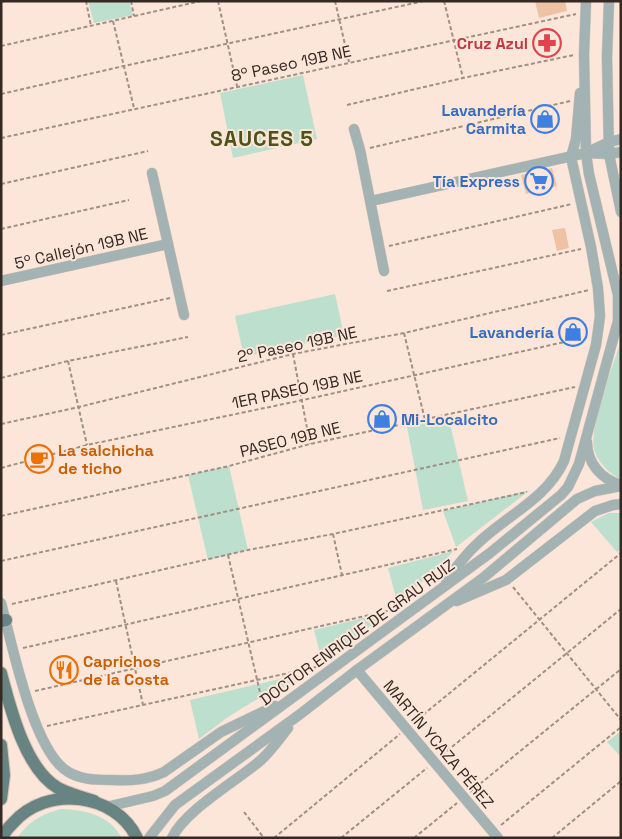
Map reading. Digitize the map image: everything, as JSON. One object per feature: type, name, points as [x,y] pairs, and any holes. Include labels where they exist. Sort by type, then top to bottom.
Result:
[{"type":"main road","points":[[1,673],[14,717],[30,755],[50,782],[57,787],[94,801],[117,813],[137,838]]},
{"type":"main road","points":[[1,745],[4,775],[1,799]]},
{"type":"main road","points":[[2,838],[20,815],[42,802],[68,797],[94,801]]},
{"type":"street","points":[[609,1],[607,57],[609,154],[621,212]]},
{"type":"street","points":[[586,7],[584,54],[586,153],[589,174],[618,294],[618,321],[614,338]]},
{"type":"street","points":[[436,592],[476,544],[548,487],[559,472],[564,461],[598,335],[600,316],[598,288],[591,247],[571,157],[576,139],[579,99],[584,73]]},
{"type":"street","points":[[354,129],[371,201],[384,271]]},
{"type":"street","points":[[371,201],[571,157],[621,139]]},
{"type":"street","points":[[586,153],[609,154],[621,152]]},
{"type":"street","points":[[152,173],[184,315]]},
{"type":"street","name":"5º Callejón 19B NE","points":[[1,282],[168,244]]},
{"type":"street","points":[[614,338],[621,328]]},
{"type":"street","name":"DOCTOR ENRIQUE DE GRAU RUIZ","points":[[106,807],[153,796],[165,791],[490,553],[561,495],[575,474],[614,338]]},
{"type":"street","points":[[587,436],[587,448],[593,465],[607,478],[621,486]]},
{"type":"street","name":"DOCTOR ENRIQUE DE GRAU RUIZ","points":[[149,838],[175,805],[490,572],[577,499],[595,491],[621,486]]},
{"type":"street","name":"DOCTOR ENRIQUE DE GRAU RUIZ","points":[[440,609],[506,580],[596,511],[621,504]]},
{"type":"street","points":[[2,604],[4,621],[25,693],[46,747],[65,770],[78,777],[96,780],[129,781],[144,779],[164,772],[221,732],[296,696]]},
{"type":"street","name":"MARTÍN YCAZA PÉREZ","points":[[357,670],[495,835]]},
{"type":"street","points":[[172,838],[175,831],[190,815],[262,759],[299,715]]},
{"type":"path","points":[[86,1],[91,26]]},
{"type":"path","points":[[131,1],[134,16]]},
{"type":"path","points":[[1,46],[201,1]]},
{"type":"path","points":[[218,1],[237,86]]},
{"type":"path","points":[[335,1],[349,62]]},
{"type":"path","points":[[1,94],[424,1]]},
{"type":"path","points":[[444,1],[463,78]]},
{"type":"path","name":"8º Paseo 19B NE","points":[[1,138],[453,39],[586,7]]},
{"type":"path","points":[[113,21],[134,108]]},
{"type":"path","points":[[347,105],[463,78],[584,54]]},
{"type":"path","points":[[360,150],[579,99]]},
{"type":"path","points":[[1,184],[148,151]]},
{"type":"path","points":[[1,229],[129,200]]},
{"type":"path","points":[[380,248],[581,202]]},
{"type":"path","points":[[388,291],[591,247]]},
{"type":"path","name":"2º Paseo 19B NE","points":[[1,424],[79,407],[293,354],[404,333],[598,288]]},
{"type":"path","points":[[1,335],[179,296]]},
{"type":"path","points":[[404,333],[425,420]]},
{"type":"path","name":"1ER PASEO 19B NE","points":[[1,468],[87,446],[598,335]]},
{"type":"path","points":[[1,378],[68,360],[188,337]]},
{"type":"path","points":[[293,354],[310,444]]},
{"type":"path","points":[[68,360],[87,446]]},
{"type":"path","name":"PASEO 19B NE","points":[[1,516],[229,466],[310,444],[585,385]]},
{"type":"path","points":[[1,562],[571,436]]},
{"type":"path","points":[[2,604],[528,492]]},
{"type":"path","points":[[333,534],[342,576]]},
{"type":"path","points":[[14,650],[457,549]]},
{"type":"path","points":[[274,838],[621,553]]},
{"type":"path","points":[[228,555],[264,711]]},
{"type":"path","points":[[506,580],[540,619],[621,720]]},
{"type":"path","points":[[116,581],[143,705]]},
{"type":"path","points":[[25,693],[248,641],[402,608]]},
{"type":"path","points":[[342,838],[621,609]]},
{"type":"path","points":[[38,728],[320,667]]},
{"type":"path","points":[[414,838],[621,669]]},
{"type":"path","points":[[495,835],[621,728]]},
{"type":"path","points":[[552,838],[621,781]]},
{"type":"path","points":[[244,812],[264,838]]},
{"type":"green space","points":[[88,1],[129,1],[133,15],[94,23]]},
{"type":"green space","points":[[303,75],[317,139],[233,158],[220,93]]},
{"type":"green space","points":[[335,294],[344,335],[244,357],[235,316]]},
{"type":"green space","points":[[621,341],[621,480],[609,472],[599,461],[595,452],[594,442],[598,414]]},
{"type":"green space","points":[[449,419],[468,501],[423,510],[407,427]]},
{"type":"green space","points":[[229,466],[248,550],[208,560],[188,475]]},
{"type":"green space","points":[[530,490],[456,547],[443,511]]},
{"type":"green space","points":[[609,513],[621,513],[621,549],[617,552],[591,522]]},
{"type":"green space","points":[[454,551],[398,605],[388,568]]},
{"type":"green space","points":[[380,614],[382,618],[322,661],[314,630]]},
{"type":"green space","points":[[297,675],[300,679],[254,701],[228,717],[199,739],[190,700]]},
{"type":"green space","points":[[621,731],[621,757],[607,742]]},
{"type":"green space","points":[[61,809],[96,815],[117,830],[122,838],[17,838],[36,819]]},
{"type":"building","points":[[535,1],[565,1],[567,11],[539,18]]},
{"type":"building","points":[[548,33],[553,53],[544,55],[540,35]]},
{"type":"building","name":"Lavandería Carmita","points":[[549,112],[551,123],[541,125],[540,114]]},
{"type":"building","name":"Tía Express","points":[[552,168],[557,186],[526,194],[521,175]]},
{"type":"building","points":[[565,228],[569,248],[557,251],[552,230]]},
{"type":"building","points":[[575,317],[579,334],[566,337],[563,324],[567,319]]},
{"type":"place","name":"Cruz Azul","points":[[547,43]]},
{"type":"place","name":"Lavandería Carmita","points":[[545,119]]},
{"type":"place","name":"Tía Express","points":[[539,181]]},
{"type":"place","name":"Lavandería","points":[[573,332]]},
{"type":"place","name":"Mi-Localcito","points":[[382,419]]},
{"type":"place","name":"La salchicha de ticho","points":[[39,459]]},
{"type":"place","name":"Caprichos de la Costa","points":[[64,670]]},
{"type":"district","name":"SAUCES 5","points":[[262,139]]}]
